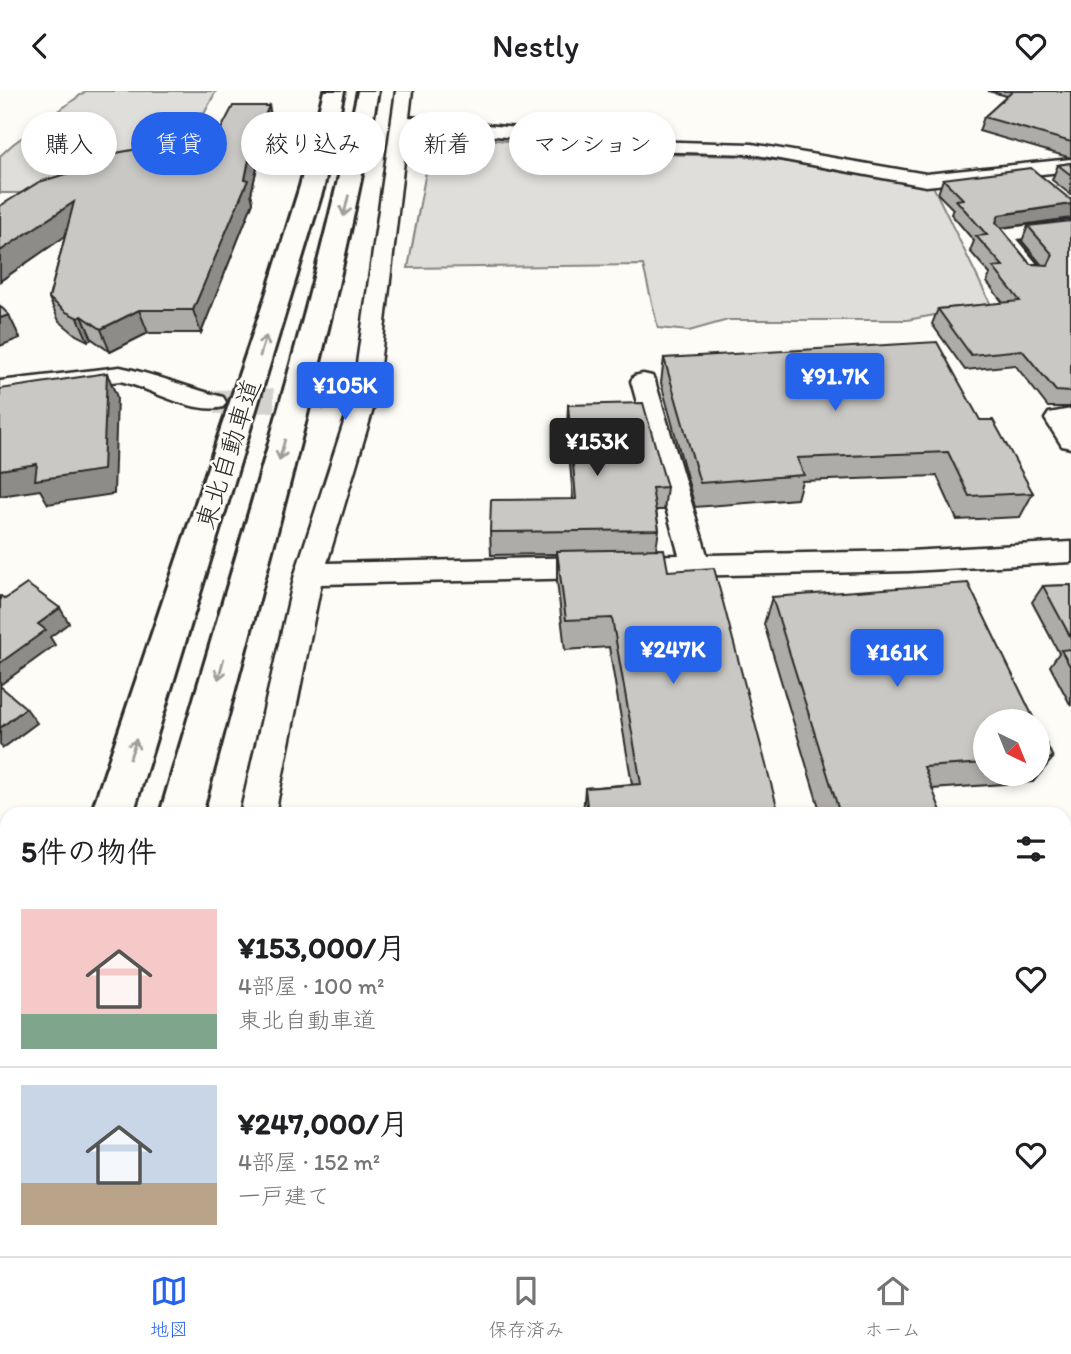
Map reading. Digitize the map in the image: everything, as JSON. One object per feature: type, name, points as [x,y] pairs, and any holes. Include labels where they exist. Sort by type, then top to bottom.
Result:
[{"type":"highway","name":"東北自動車道","points":[[114,807],[275,308],[312,186],[334,91]]},
{"type":"highway","name":"東北自動車道","points":[[183,807],[325,296],[351,187],[368,91]]},
{"type":"street","points":[[401,112],[404,91]]},
{"type":"street","points":[[259,807],[309,574],[364,399],[399,129]]},
{"type":"street","points":[[495,131],[643,146],[752,149],[926,180],[1071,165]]},
{"type":"street","points":[[1025,170],[1043,185]]},
{"type":"street","points":[[1033,272],[1002,235],[1071,226]]},
{"type":"street","points":[[0,388],[120,374],[144,379],[186,396],[214,402]]},
{"type":"street","points":[[643,381],[696,565]]},
{"type":"street","points":[[324,399],[364,399]]},
{"type":"street","points":[[1071,417],[1058,419],[1071,440]]},
{"type":"street","points":[[309,574],[909,561],[1071,552]]},
{"type":"shaded area","points":[[86,91],[216,91],[205,112],[131,112],[131,175],[148,175],[75,193],[0,193],[0,156],[21,138],[21,175],[117,175],[117,112],[57,112]]},
{"type":"shaded area","points":[[495,140],[509,141],[509,175],[676,175],[676,155],[742,156],[813,165],[904,182],[932,184],[991,305],[907,320],[728,320],[689,331],[658,328],[643,265],[408,268],[425,175],[495,175]]},
{"type":"building","points":[[1013,91],[1071,91],[1071,142],[984,117]]},
{"type":"building","points":[[233,106],[269,106],[266,112],[241,112],[241,175],[246,175],[245,179],[248,180],[193,310],[139,310],[101,329],[82,316],[78,318],[66,312],[49,298],[74,202],[0,251],[0,206],[39,182],[63,175],[117,175],[117,153],[131,150],[131,175],[227,175],[227,118]]},
{"type":"building","points":[[1071,163],[1071,175],[1058,165]]},
{"type":"building","points":[[1031,168],[1071,200],[1071,204],[999,215],[996,222],[1030,264],[1048,265],[1053,255],[1028,226],[1071,221],[1071,392],[1056,391],[1022,350],[971,355],[938,309],[1020,301],[993,267],[1003,266],[976,236],[987,235],[956,200],[963,199],[943,179]]},
{"type":"building","points":[[0,306],[9,315],[0,318]]},
{"type":"building","points":[[937,342],[980,420],[993,420],[1033,493],[969,496],[948,452],[797,458],[804,475],[700,483],[664,358]]},
{"type":"building","points":[[107,373],[103,470],[35,480],[37,464],[0,470],[0,389]]},
{"type":"building","points":[[643,403],[667,487],[652,488],[659,530],[490,532],[491,500],[576,499],[568,405]]},
{"type":"building","points":[[664,549],[668,571],[714,568],[777,807],[587,807],[585,788],[641,784],[612,618],[566,620],[557,551]]},
{"type":"building","points":[[968,583],[1029,709],[973,709],[973,764],[924,767],[939,807],[838,807],[772,597]]},
{"type":"building","points":[[27,584],[60,608],[38,624],[46,630],[0,663],[0,596],[5,599]]},
{"type":"building","points":[[1071,585],[1071,638],[1043,586]]},
{"type":"building","points":[[1071,649],[1071,668],[1061,650]]},
{"type":"building","points":[[0,686],[26,708],[0,728]]},
{"type":"tunnel","points":[[214,402],[324,399]]}]
